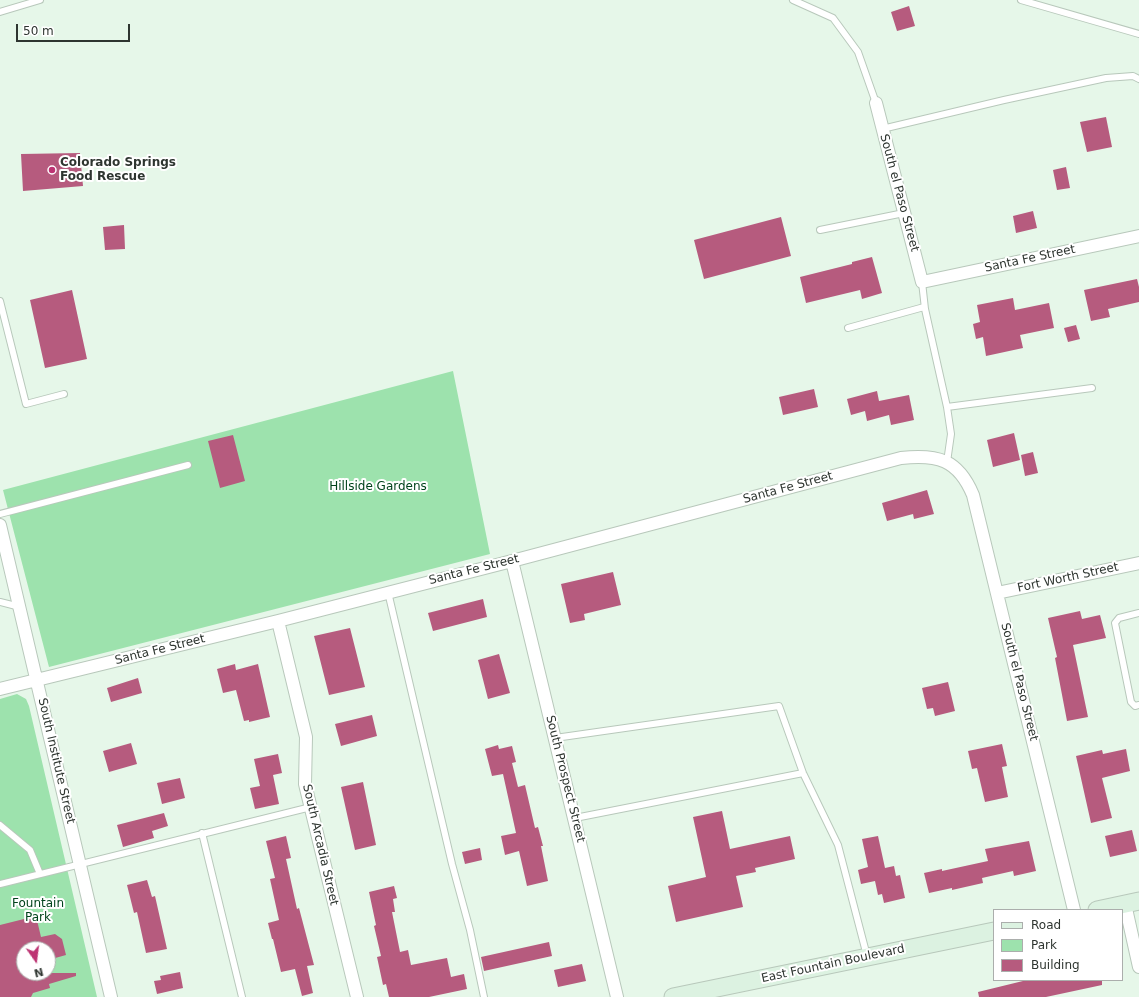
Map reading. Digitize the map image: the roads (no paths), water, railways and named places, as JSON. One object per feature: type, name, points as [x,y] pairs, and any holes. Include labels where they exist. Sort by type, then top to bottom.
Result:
[{"type":"main road","points":[[1102,909],[1132,903]]},
{"type":"main road","name":"East Fountain Boulevard","points":[[672,997],[993,931]]},
{"type":"street","name":"South el Paso Street","points":[[876,103],[922,282]]},
{"type":"street","name":"Santa Fe Street","points":[[922,282],[1139,236]]},
{"type":"street","name":"Santa Fe Street","points":[[0,688],[278,621],[901,458],[918,456],[933,457],[947,462]]},
{"type":"street","name":"South el Paso Street","points":[[947,462],[960,473],[968,483],[973,495],[1074,909]]},
{"type":"street","name":"South Institute Street","points":[[0,525],[111,997]]},
{"type":"street","name":"South Prospect Street","points":[[512,561],[617,997]]},
{"type":"street","name":"Fort Worth Street","points":[[997,593],[1139,563]]},
{"type":"street","name":"South Arcadia Street","points":[[278,621],[306,737],[304,784],[311,807],[357,997]]},
{"type":"street","points":[[1132,903],[1139,967]]},
{"type":"lane","points":[[0,12],[40,0]]},
{"type":"lane","points":[[792,0],[833,18],[858,52],[876,103]]},
{"type":"lane","points":[[1021,0],[1139,34]]},
{"type":"lane","points":[[882,129],[1106,78],[1133,76],[1139,79]]},
{"type":"lane","points":[[820,230],[904,213]]},
{"type":"lane","points":[[922,282],[924,306],[947,407],[951,434],[947,462]]},
{"type":"lane","points":[[0,301],[26,404],[64,394]]},
{"type":"lane","points":[[848,328],[924,306]]},
{"type":"lane","points":[[947,407],[1092,388]]},
{"type":"lane","points":[[0,514],[188,465]]},
{"type":"lane","points":[[388,592],[452,864],[470,930],[484,997]]},
{"type":"lane","points":[[0,602],[20,607]]},
{"type":"lane","points":[[1139,613],[1119,618],[1115,623],[1131,702],[1135,706],[1139,705]]},
{"type":"lane","points":[[555,738],[779,706],[803,773],[838,845],[867,957]]},
{"type":"lane","points":[[575,818],[803,773]]},
{"type":"lane","points":[[1,883],[311,807]]},
{"type":"lane","points":[[0,825],[30,850],[40,874]]},
{"type":"lane","points":[[202,833],[242,997]]},
{"type":"place","name":"Colorado Springs Food Rescue","points":[[52,170]]},
{"type":"park label","name":"Hillside Gardens","points":[[378,487]]},
{"type":"park label","name":"Fountain Park","points":[[38,911]]}]
